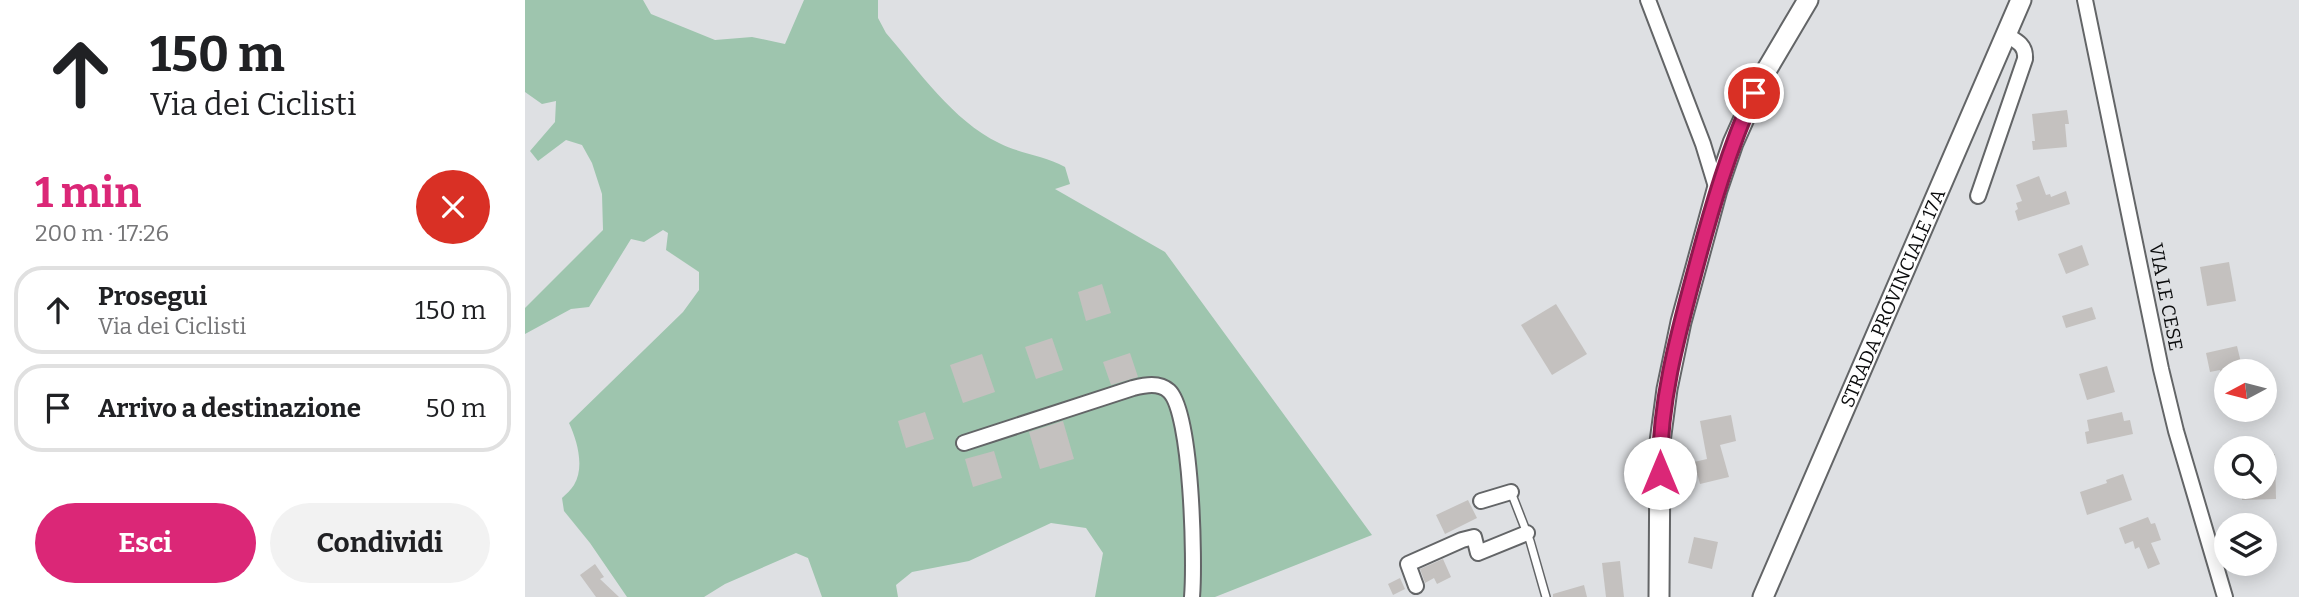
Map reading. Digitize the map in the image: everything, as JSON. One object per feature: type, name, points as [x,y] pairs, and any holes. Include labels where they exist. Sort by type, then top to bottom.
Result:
[{"type":"main road","points":[[1659,597],[1659,452],[1662,421],[1681,321],[1717,190],[1733,143],[1754,93],[1808,0]]},
{"type":"main road","name":"STRADA PROVINCIALE 17A","points":[[1763,597],[2021,0]]},
{"type":"street","points":[[1648,0],[1703,144],[1717,190]]},
{"type":"street","name":"VIA LE CESE","points":[[2085,0],[2161,369],[2176,431],[2225,597]]},
{"type":"street","points":[[1978,196],[2025,59],[2021,44],[2006,35]]},
{"type":"street","points":[[964,443],[1133,388],[1154,385],[1167,389],[1179,410],[1190,486],[1194,544],[1192,597]]},
{"type":"street","points":[[1481,501],[1511,492]]},
{"type":"street","points":[[1416,586],[1408,564],[1473,537],[1478,553],[1527,533]]},
{"type":"lane","points":[[1511,492],[1527,533],[1546,597]]},
{"type":"green space","points":[[525,0],[643,0],[651,14],[715,40],[752,37],[785,44],[804,0],[878,0],[878,18],[886,33],[938,94],[966,122],[1007,147],[1065,167],[1070,184],[1055,189],[1165,252],[1372,535],[1215,597],[1095,597],[1103,553],[1086,528],[1051,523],[969,561],[912,572],[896,585],[898,597],[822,597],[808,558],[796,553],[725,584],[704,597],[627,597],[564,511],[562,498],[574,485],[579,470],[577,445],[569,423],[683,312],[699,290],[699,272],[666,250],[668,233],[663,230],[644,242],[631,239],[589,307],[571,309],[525,334],[525,308],[603,230],[602,194],[592,163],[582,145],[566,140],[538,161],[530,151],[555,122],[556,101],[542,104],[525,92]]},
{"type":"building","points":[[2067,110],[2067,147],[2033,150],[2032,141],[2035,141],[2032,114]]},
{"type":"building","points":[[2039,176],[2046,195],[2050,194],[2051,197],[2066,191],[2070,204],[2018,221],[2016,203],[2022,201],[2016,185]]},
{"type":"building","points":[[2082,245],[2089,265],[2066,274],[2058,254]]},
{"type":"building","points":[[2229,262],[2236,301],[2207,306],[2200,267]]},
{"type":"building","points":[[1102,284],[1111,313],[1086,321],[1078,292]]},
{"type":"building","points":[[1556,304],[1587,354],[1552,375],[1521,325]]},
{"type":"building","points":[[2092,307],[2096,319],[2066,328],[2062,316]]},
{"type":"building","points":[[1052,338],[1063,370],[1036,379],[1025,347]]},
{"type":"building","points":[[2237,346],[2240,359],[2214,359],[2214,371],[2210,372],[2206,353]]},
{"type":"building","points":[[1130,353],[1138,377],[1111,385],[1103,362]]},
{"type":"building","points":[[982,354],[995,392],[963,403],[950,365]]},
{"type":"building","points":[[2107,366],[2115,392],[2087,400],[2079,374]]},
{"type":"building","points":[[925,412],[934,439],[906,448],[898,421]]},
{"type":"building","points":[[2122,412],[2124,421],[2130,420],[2133,434],[2087,444],[2087,420]]},
{"type":"building","points":[[1731,415],[1736,441],[1720,445],[1729,477],[1700,484],[1694,462],[1707,459],[1700,421]]},
{"type":"building","points":[[1063,421],[1074,459],[1040,469],[1029,432]]},
{"type":"building","points":[[994,451],[1002,478],[973,487],[965,459]]},
{"type":"building","points":[[2123,474],[2132,500],[2087,515],[2080,492],[2107,483],[2106,480]]},
{"type":"building","points":[[1468,500],[1477,518],[1445,534],[1436,515]]},
{"type":"building","points":[[2148,517],[2151,524],[2155,523],[2161,540],[2151,543],[2160,564],[2148,569],[2139,547],[2135,549],[2133,541],[2125,544],[2119,528]]},
{"type":"building","points":[[1694,537],[1718,542],[1712,569],[1688,563]]},
{"type":"building","points":[[1443,559],[1451,577],[1437,584],[1434,578],[1425,583],[1420,569]]},
{"type":"building","points":[[1620,561],[1624,597],[1606,597],[1602,563]]},
{"type":"building","points":[[595,564],[604,577],[600,579],[619,597],[596,597],[580,575]]},
{"type":"building","points":[[1400,578],[1405,589],[1393,595],[1388,584]]},
{"type":"building","points":[[1584,585],[1587,597],[1553,597],[1553,594]]},
{"type":"route","points":[[1660,473],[1662,421],[1681,321],[1717,190],[1754,93]]}]
